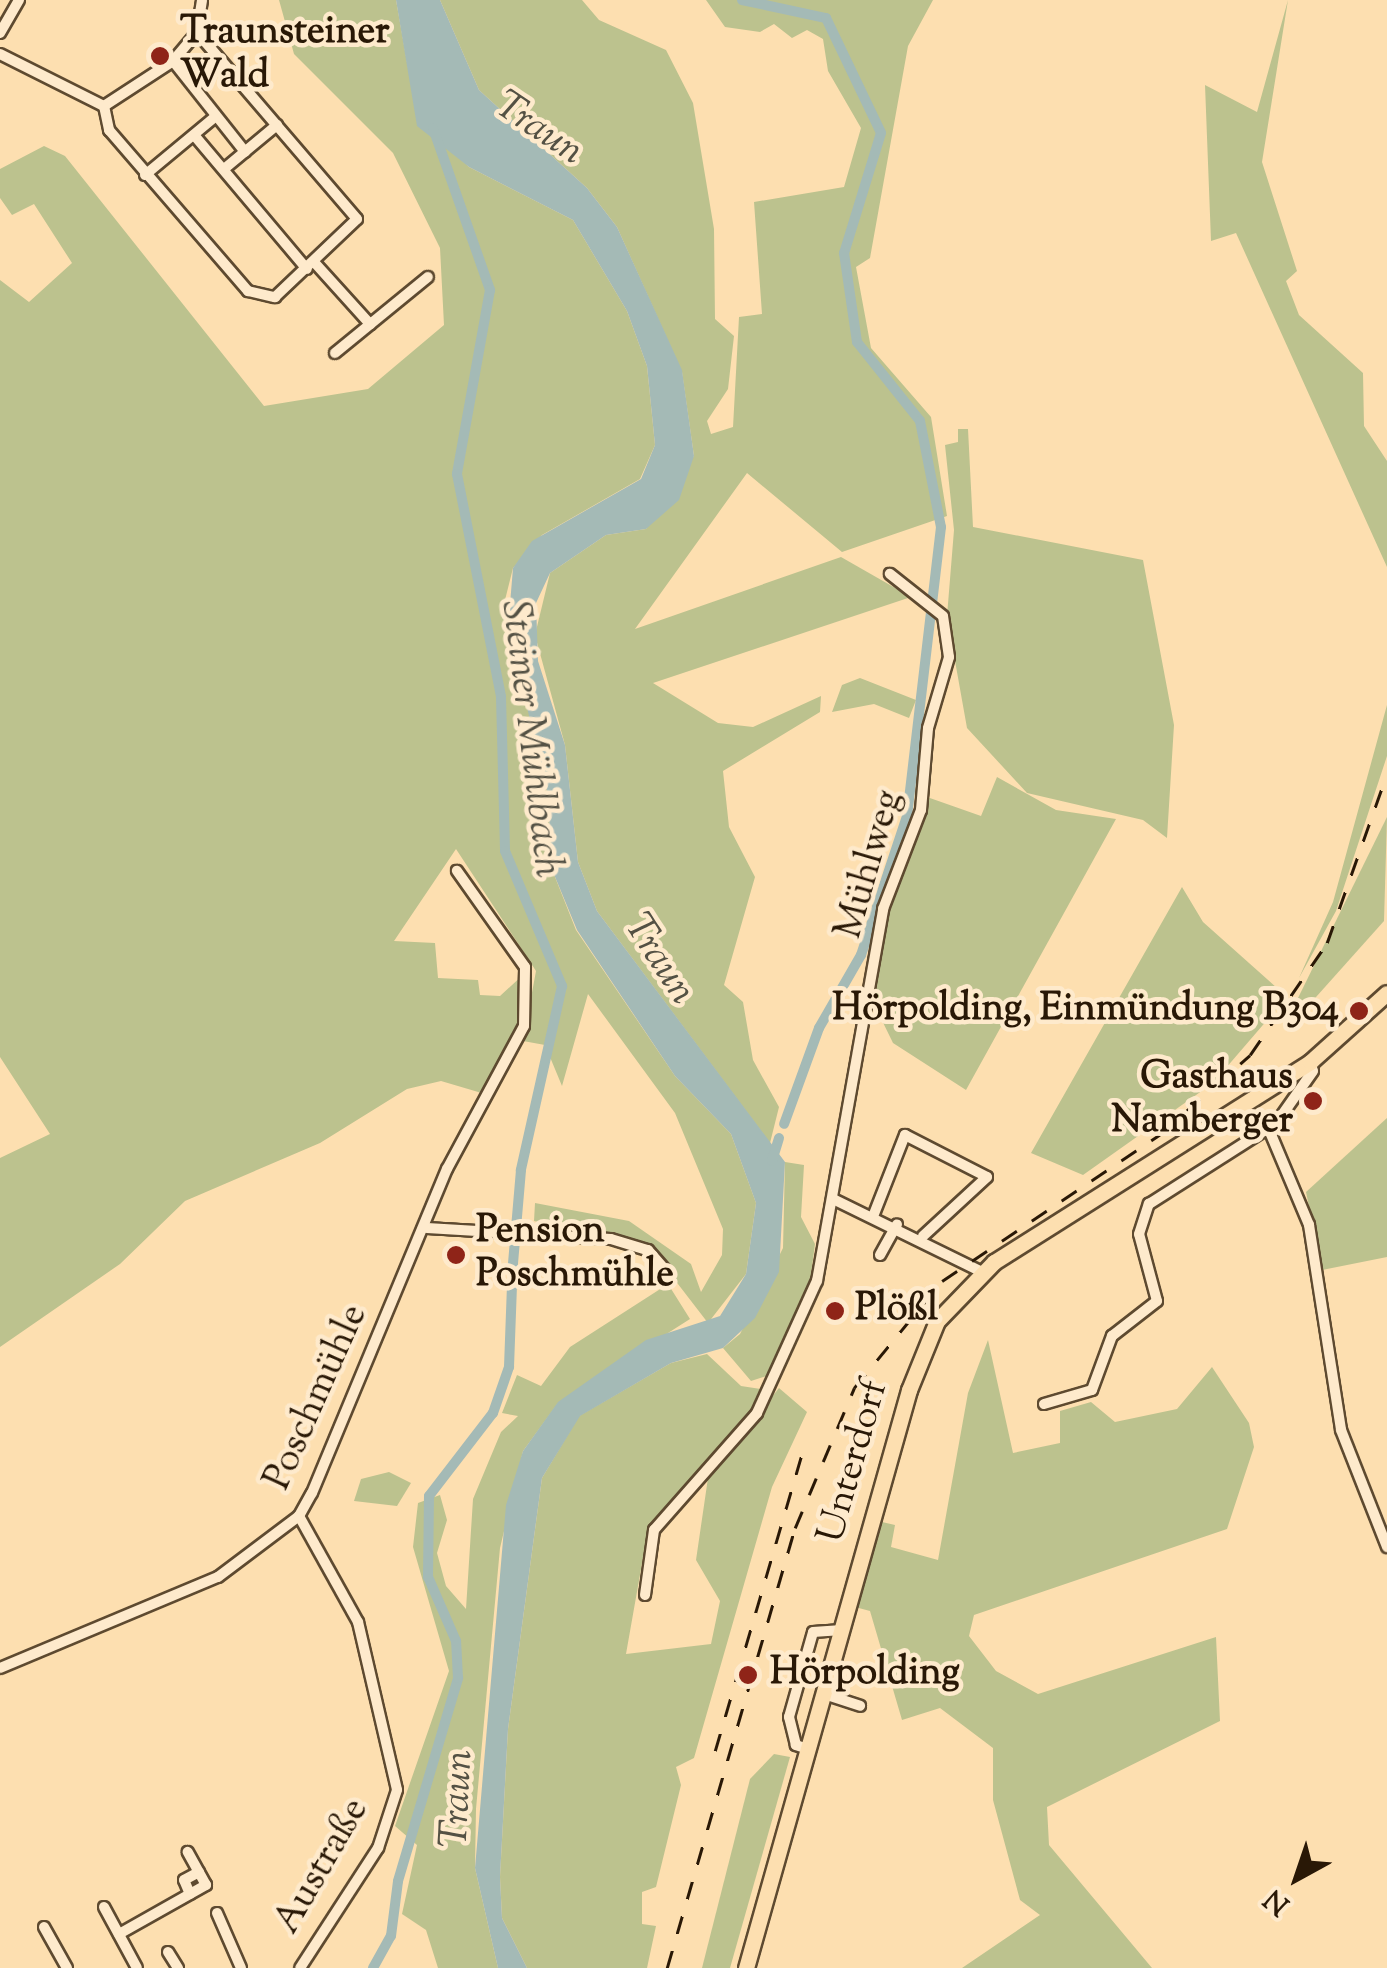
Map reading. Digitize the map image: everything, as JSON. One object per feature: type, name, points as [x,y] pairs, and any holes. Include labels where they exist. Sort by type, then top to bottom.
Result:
[{"type":"main road","points":[[982,1272],[1310,1062],[1387,993]]},
{"type":"main road","name":"Unterdorf","points":[[746,1968],[923,1350],[982,1272]]},
{"type":"street","points":[[0,33],[20,0]]},
{"type":"street","points":[[104,106],[172,61],[196,32],[202,0]]},
{"type":"street","points":[[104,106],[109,130],[145,175],[260,298],[310,265],[358,218],[196,32]]},
{"type":"street","points":[[0,54],[104,106]]},
{"type":"street","points":[[172,61],[245,152]]},
{"type":"street","points":[[145,175],[216,116]]},
{"type":"street","points":[[224,169],[277,125]]},
{"type":"street","points":[[194,135],[310,265],[370,324]]},
{"type":"street","points":[[335,353],[428,277]]},
{"type":"street","name":"Mühlweg","points":[[644,1595],[654,1530],[744,1430],[787,1357],[817,1281],[883,909],[921,810],[928,728],[946,678],[943,616],[928,609],[890,574]]},
{"type":"street","name":"Poschmühle","points":[[0,1668],[163,1606],[299,1516],[529,1002],[525,966],[457,871]]},
{"type":"street","points":[[1044,1404],[1092,1390],[1112,1336],[1157,1301],[1139,1234],[1149,1204],[1270,1127],[1313,1071],[1310,1062]]},
{"type":"street","points":[[1270,1127],[1309,1225],[1341,1430],[1387,1547]]},
{"type":"street","points":[[874,1214],[905,1135],[987,1178],[923,1236]]},
{"type":"street","points":[[833,1199],[923,1236],[982,1272]]},
{"type":"street","points":[[880,1256],[897,1224]]},
{"type":"street","points":[[427,1228],[612,1239],[648,1250],[668,1273]]},
{"type":"street","name":"Austraße","points":[[299,1516],[358,1622],[397,1790],[378,1848],[300,1968]]},
{"type":"street","points":[[808,1749],[796,1745],[790,1717],[808,1649],[824,1625],[842,1630]]},
{"type":"street","points":[[824,1694],[860,1706]]},
{"type":"street","points":[[118,1934],[206,1885],[188,1852]]},
{"type":"street","points":[[104,1907],[137,1968]]},
{"type":"street","points":[[217,1914],[241,1968]]},
{"type":"street","points":[[44,1927],[66,1968]]},
{"type":"street","points":[[168,1952],[178,1968]]},
{"type":"green space","points":[[279,0],[396,0],[417,119],[469,167],[573,220],[627,311],[647,366],[655,445],[640,479],[542,535],[513,568],[505,600],[547,791],[553,872],[576,930],[675,1076],[731,1134],[756,1203],[746,1274],[708,1323],[651,1249],[534,1221],[535,1203],[629,1221],[691,1264],[701,1292],[722,1255],[723,1229],[675,1113],[588,994],[562,1086],[545,1045],[523,1041],[536,971],[456,849],[394,941],[435,943],[438,978],[478,980],[480,995],[500,996],[525,973],[523,1025],[485,1094],[441,1081],[407,1089],[320,1143],[185,1201],[120,1264],[0,1347],[0,1158],[50,1134],[0,1057],[0,280],[29,302],[72,263],[34,204],[12,215],[0,198],[0,169],[44,146],[65,156],[264,406],[368,389],[444,325],[440,248],[393,153],[294,54]]},
{"type":"green space","points":[[440,0],[582,0],[599,20],[666,50],[693,103],[714,229],[715,319],[734,336],[728,389],[707,421],[711,434],[733,427],[739,317],[762,314],[754,202],[844,187],[861,128],[828,71],[823,39],[807,30],[792,38],[774,24],[760,32],[725,27],[706,0],[933,0],[908,46],[870,258],[856,267],[871,348],[931,417],[947,516],[842,552],[747,473],[635,629],[841,557],[911,597],[653,683],[718,723],[753,727],[821,696],[820,712],[723,771],[729,827],[755,877],[724,985],[743,1002],[753,1060],[779,1107],[770,1143],[597,911],[578,862],[565,745],[535,635],[550,573],[606,535],[646,529],[694,456],[682,372],[617,227],[587,188],[479,90]]},
{"type":"green space","points":[[1288,0],[1262,162],[1297,271],[1286,281],[1299,315],[1363,373],[1364,426],[1387,461],[1387,567],[1236,233],[1211,241],[1205,85],[1257,112]]},
{"type":"green space","points":[[958,429],[968,429],[973,527],[1143,560],[1174,725],[1167,838],[1143,820],[1027,793],[967,728],[947,616],[954,530],[945,445],[958,442]]},
{"type":"green space","points":[[860,678],[916,700],[909,718],[874,704],[832,712],[842,685]]},
{"type":"green space","points":[[1387,705],[1387,756],[1336,911],[1299,978],[1333,902]]},
{"type":"green space","points":[[997,777],[1056,810],[1116,819],[966,1090],[893,1043],[872,1000],[890,897],[927,797],[981,816]]},
{"type":"green space","points":[[1387,817],[1384,921],[1308,1006],[1298,998]]},
{"type":"green space","points":[[1182,887],[1203,922],[1287,997],[1213,1083],[1083,1175],[1031,1153]]},
{"type":"green space","points":[[1387,1118],[1387,1257],[1322,1270],[1306,1192]]},
{"type":"green space","points":[[785,1162],[804,1165],[801,1217],[815,1244],[809,1290],[773,1374],[751,1381],[723,1348],[740,1334],[783,1248]]},
{"type":"green space","points":[[668,1284],[690,1319],[558,1403],[523,1451],[500,1548],[476,1809],[475,1868],[498,1968],[438,1968],[426,1930],[402,1914],[417,1845],[395,1826],[449,1671],[413,1547],[418,1503],[440,1495],[447,1520],[437,1553],[446,1586],[466,1609],[473,1499],[501,1432],[518,1416],[502,1413],[517,1375],[541,1386],[570,1347]]},
{"type":"green space","points":[[988,1340],[1013,1453],[1060,1443],[1060,1411],[1091,1402],[1115,1422],[1177,1409],[1212,1367],[1249,1423],[1254,1447],[1227,1529],[974,1615],[969,1636],[996,1671],[1038,1694],[1216,1637],[1220,1721],[1047,1807],[1049,1845],[1152,1968],[962,1968],[1040,1915],[1020,1900],[993,1800],[993,1748],[940,1708],[902,1720],[870,1611],[855,1607],[882,1522],[895,1525],[891,1547],[938,1560],[968,1393]]},
{"type":"green space","points":[[707,1354],[741,1386],[767,1390],[647,1535],[626,1654],[711,1644],[720,1601],[696,1560],[708,1478],[779,1388],[807,1412],[772,1487],[694,1758],[676,1767],[681,1785],[656,1887],[642,1892],[642,1924],[656,1926],[647,1968],[527,1968],[502,1918],[500,1877],[508,1729],[542,1478],[579,1416],[671,1363]]},
{"type":"green space","points":[[389,1472],[411,1483],[397,1506],[354,1501],[361,1479]]},
{"type":"green space","points":[[774,1754],[790,1757],[730,1968],[702,1968],[750,1779]]},
{"type":"water","points":[[396,0],[440,0],[479,90],[587,188],[617,227],[682,370],[694,456],[679,500],[646,529],[606,535],[550,573],[536,603],[538,661],[565,745],[578,862],[597,911],[785,1162],[779,1272],[755,1318],[723,1348],[671,1363],[580,1416],[542,1478],[508,1729],[500,1877],[502,1918],[527,1968],[498,1968],[475,1868],[506,1505],[523,1451],[558,1402],[646,1340],[720,1316],[746,1274],[756,1203],[731,1134],[675,1076],[577,930],[553,872],[547,791],[508,628],[513,568],[532,541],[641,479],[655,445],[647,366],[627,311],[573,220],[469,167],[417,126]]},
{"type":"waterway","points":[[742,0],[826,18],[881,133],[844,253],[857,342],[920,421],[941,527],[907,816],[861,955],[819,1028],[784,1124]]},
{"type":"waterway","name":"Steiner Mühlbach","points":[[433,128],[490,290],[457,474],[501,697],[505,851],[562,986],[521,1170],[512,1276]]},
{"type":"waterway","points":[[772,1161],[779,1138]]},
{"type":"waterway","name":"Steiner Mühlbach","points":[[373,1968],[391,1936],[398,1881],[458,1678],[456,1641],[428,1577],[429,1496],[493,1413],[509,1367],[512,1285]]},
{"type":"railway","points":[[667,1968],[795,1528],[854,1388],[942,1281],[1159,1135],[1250,1055],[1327,943],[1387,774]]},
{"type":"railway","points":[[715,1751],[805,1444]]},
{"type":"place","name":"Traunsteiner Wald","points":[[160,56]]},
{"type":"place","name":"Hörpolding, Einmündung B304","points":[[1359,1011]]},
{"type":"place","name":"Gasthaus Namberger","points":[[1313,1101]]},
{"type":"place","name":"Pension Poschmühle","points":[[456,1255]]},
{"type":"place","name":"Plößl","points":[[835,1311]]},
{"type":"place","name":"Hörpolding","points":[[748,1675]]},
{"type":"water label","name":"Traun","points":[[538,130]]},
{"type":"water label","name":"Traun","points":[[658,960]]},
{"type":"water label","name":"Traun","points":[[459,1799]]}]
